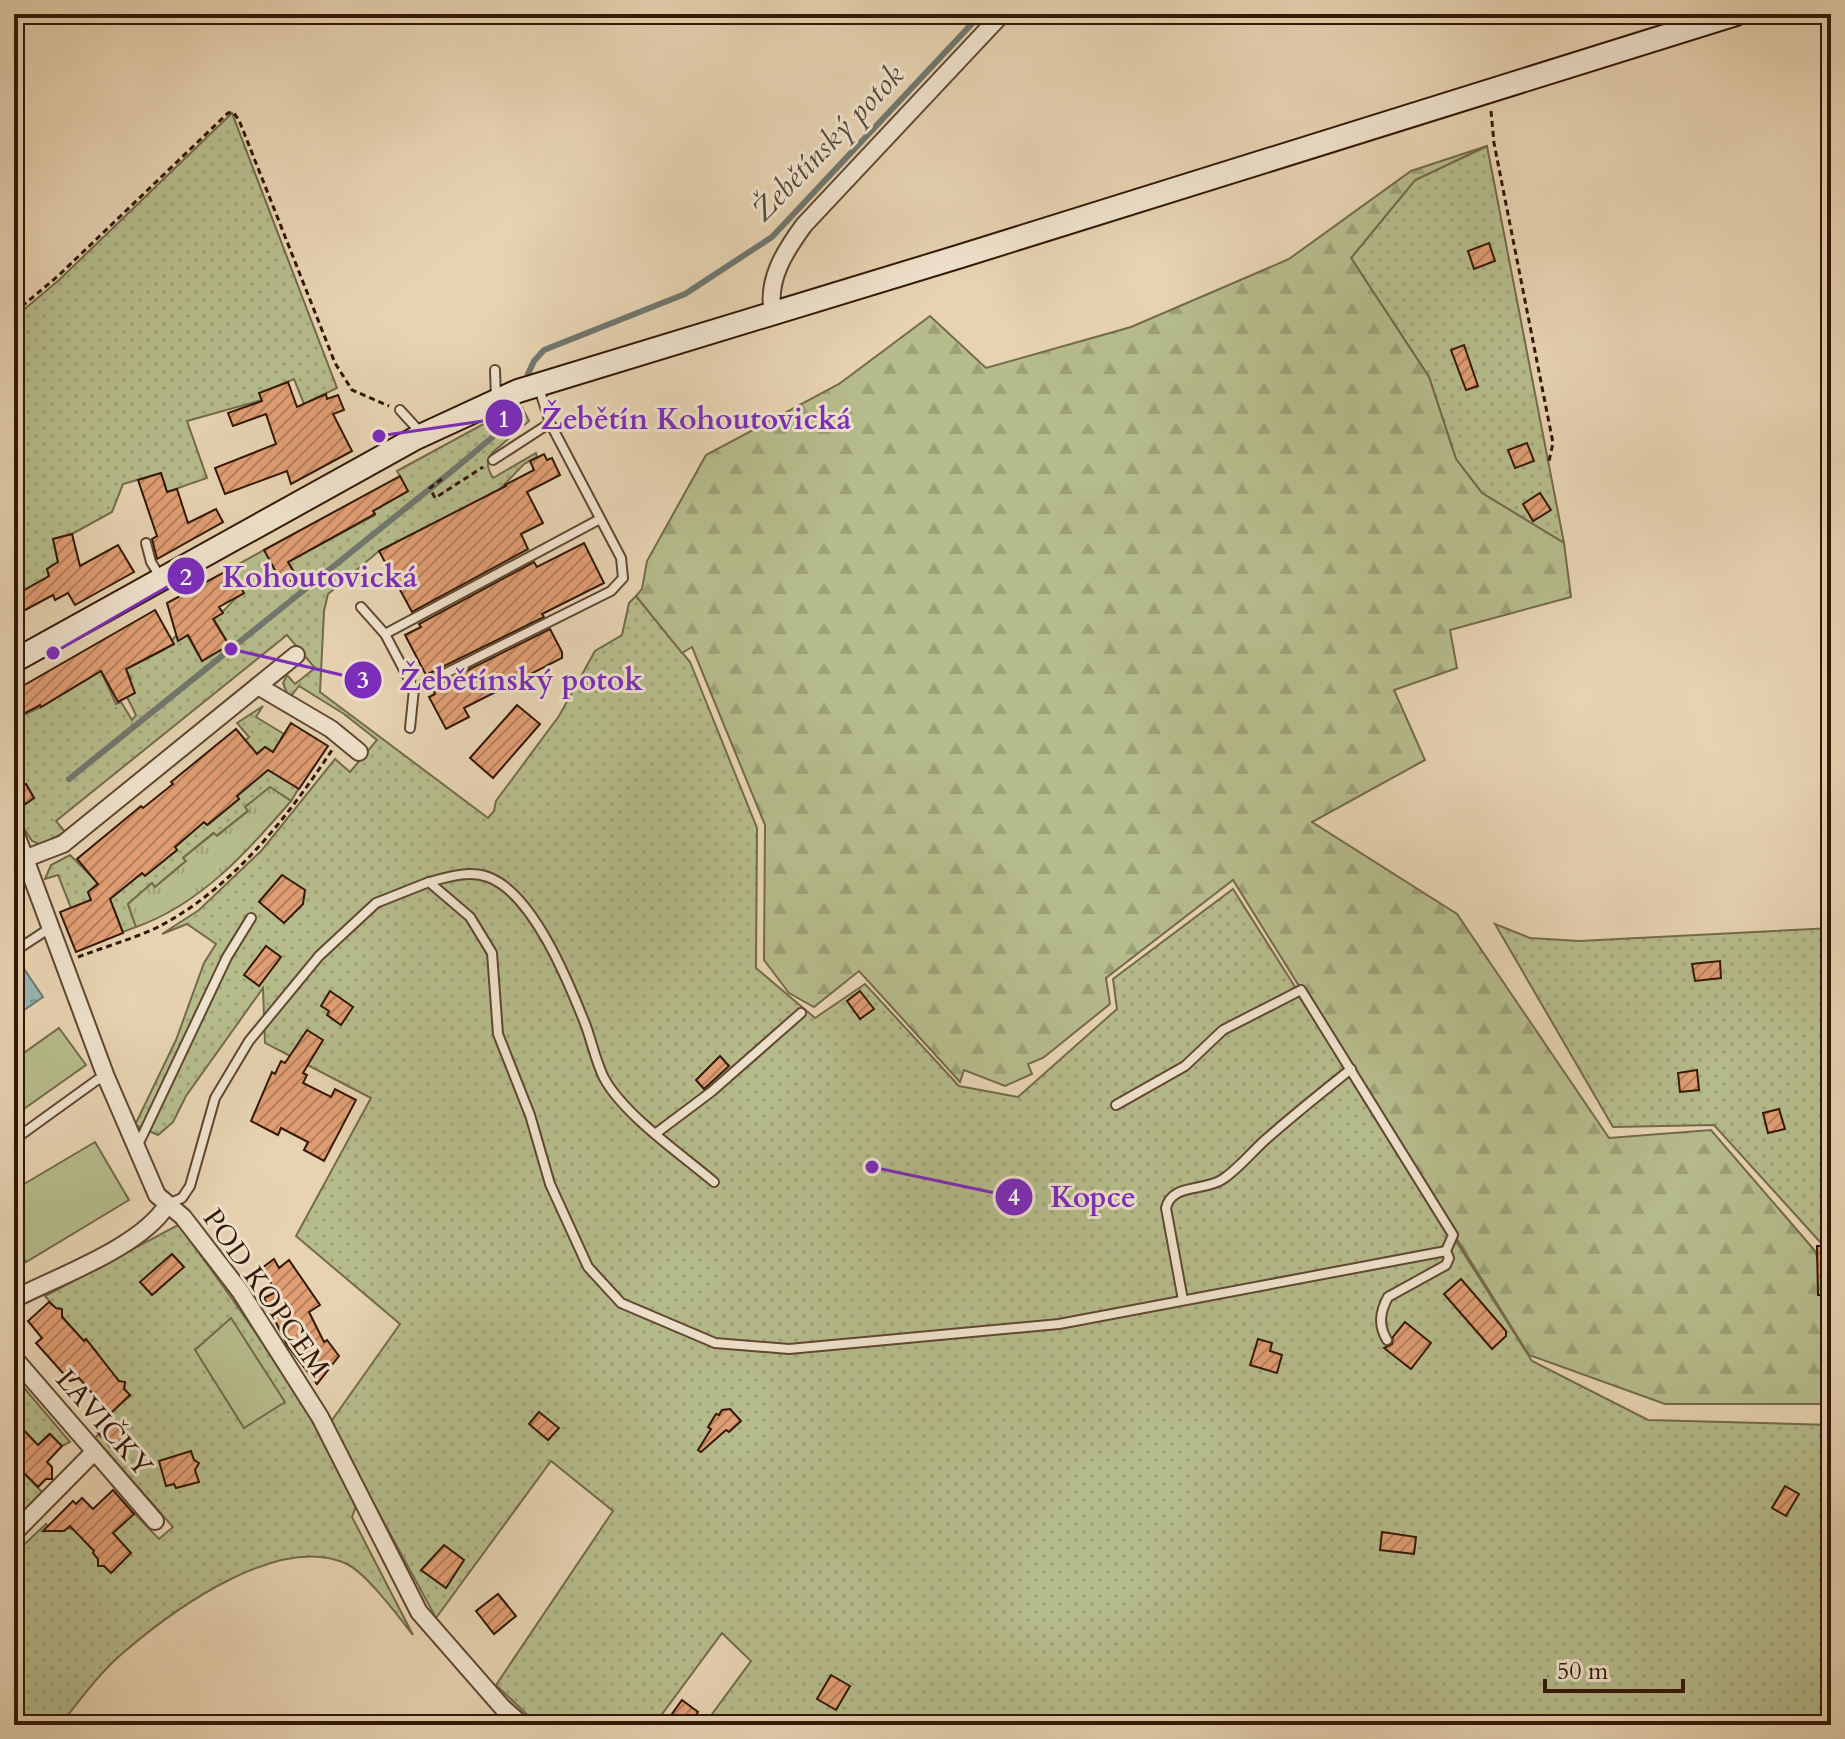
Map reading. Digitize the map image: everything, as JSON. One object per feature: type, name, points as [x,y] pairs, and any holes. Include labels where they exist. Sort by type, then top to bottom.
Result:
[{"type":"street","points":[[773,314],[771,297],[776,274],[786,250],[804,225],[1002,14]]},
{"type":"street","points":[[14,661],[419,437],[530,386],[773,314],[1736,14]]},
{"type":"street","points":[[19,863],[63,844],[296,655]]},
{"type":"street","points":[[258,686],[341,737],[359,752]]},
{"type":"street","name":"POD KOPCEM","points":[[14,829],[19,863],[50,928],[106,1077],[157,1195],[183,1217],[240,1291],[320,1417],[419,1612],[502,1707],[522,1725]]},
{"type":"street","points":[[14,1299],[131,1241],[159,1219],[167,1205]]},
{"type":"street","name":"LAVIČKY","points":[[14,1358],[155,1521]]},
{"type":"street","points":[[14,1533],[94,1452]]},
{"type":"lane","points":[[495,370],[496,399]]},
{"type":"lane","points":[[414,689],[611,591],[623,578],[621,558],[530,386]]},
{"type":"lane","points":[[400,410],[419,437]]},
{"type":"lane","points":[[493,460],[550,423]]},
{"type":"lane","points":[[385,634],[600,519]]},
{"type":"lane","points":[[146,543],[151,562],[161,579]]},
{"type":"lane","points":[[361,607],[385,634],[414,689],[410,728]]},
{"type":"lane","points":[[167,1205],[182,1198],[190,1186],[215,1098],[249,1041],[319,956],[376,903],[456,874],[486,875],[507,885],[520,899],[545,937],[584,1023],[605,1079],[639,1121],[714,1182]]},
{"type":"lane","points":[[429,882],[470,917],[492,953],[498,1034],[530,1115],[550,1184],[588,1267],[621,1303],[715,1343],[789,1349],[1059,1324],[1446,1251]]},
{"type":"lane","points":[[136,1147],[227,957],[251,918]]},
{"type":"lane","points":[[21,947],[50,928]]},
{"type":"lane","points":[[1116,1105],[1185,1066],[1223,1030],[1301,990],[1453,1235],[1446,1251],[1449,1258],[1446,1265],[1388,1297],[1380,1318],[1381,1330],[1387,1340]]},
{"type":"lane","points":[[655,1134],[711,1092],[801,1013]]},
{"type":"lane","points":[[1183,1300],[1166,1208],[1168,1198],[1223,1179],[1292,1116],[1351,1069]]},
{"type":"lane","points":[[14,1148],[18,1137],[97,1080],[106,1077]]},
{"type":"path","points":[[1489,91],[1494,143],[1553,443],[1549,461]]},
{"type":"path","points":[[14,313],[58,276],[228,113],[233,112],[239,120],[335,363],[352,390],[400,410]]},
{"type":"path","points":[[442,479],[430,488],[435,498],[493,460]]},
{"type":"path","points":[[63,963],[158,927],[205,898],[258,848],[308,787],[341,737]]},
{"type":"green space","points":[[232,113],[337,388],[304,404],[294,379],[260,393],[262,400],[187,421],[207,478],[167,492],[161,473],[123,484],[112,512],[72,534],[53,539],[58,562],[47,569],[49,576],[24,590],[19,574],[14,575],[14,318],[59,280]]},
{"type":"green space","points":[[1487,146],[1564,543],[1482,493],[1456,459],[1429,377],[1351,258],[1415,180]]},
{"type":"green space","points":[[1487,146],[1415,180],[1351,258],[1429,377],[1456,459],[1482,493],[1564,543],[1571,597],[1450,630],[1457,668],[1394,690],[1425,760],[1312,822],[1457,914],[1609,1138],[1711,1130],[1816,1252],[1831,1342],[1831,1404],[1665,1404],[1529,1355],[1233,880],[1106,978],[1110,1004],[1043,1058],[1028,1064],[1032,1074],[1005,1086],[964,1070],[960,1082],[859,971],[814,1007],[789,993],[764,960],[765,825],[692,647],[682,653],[636,596],[642,589],[647,561],[706,455],[839,384],[930,316],[986,368],[1131,327],[1289,259],[1411,171]]},
{"type":"green space","points":[[515,407],[524,411],[529,421],[492,453],[489,471],[493,478],[536,453],[537,457],[524,464],[499,490],[379,551],[328,594],[324,611],[320,692],[488,818],[494,811],[496,801],[559,716],[595,651],[622,635],[629,603],[636,596],[690,662],[757,828],[756,968],[815,1018],[865,984],[959,1086],[1018,1097],[1117,1009],[1113,979],[1233,889],[1532,1361],[1648,1420],[1831,1425],[1831,1725],[704,1725],[751,1661],[722,1633],[654,1725],[538,1725],[496,1685],[613,1511],[551,1461],[436,1618],[330,1423],[400,1324],[296,1236],[371,1098],[265,1043],[263,988],[186,1096],[173,1122],[158,1135],[135,1125],[176,1040],[204,963],[216,944],[187,924],[162,934],[199,910],[262,850],[335,759],[350,772],[377,740],[344,714],[299,686],[291,696],[287,693],[283,683],[287,675],[295,684],[315,668],[287,635],[56,821],[65,832],[41,845],[32,841],[14,812],[34,798],[26,784],[14,790],[14,719],[41,707],[101,671],[116,704],[121,702],[132,720],[136,715],[127,697],[128,681],[131,679],[126,669],[164,650],[184,630],[202,661],[229,645],[214,619],[243,593],[230,569],[264,550],[288,562],[375,515],[373,511],[408,491],[397,471]]},
{"type":"green space","points":[[263,706],[256,717],[284,734],[273,752],[265,747],[255,755],[245,741],[249,737],[237,723]]},
{"type":"green space","points":[[268,770],[299,788],[291,801],[270,788],[246,807],[248,811],[216,836],[213,833],[184,857],[186,861],[155,887],[151,884],[128,904],[136,927],[123,932],[110,899],[177,850],[175,847],[204,822],[208,825]]},
{"type":"green space","points":[[270,787],[291,801],[258,839],[222,874],[182,905],[136,927],[128,904],[152,883],[155,887],[186,861],[183,858],[214,833],[217,836],[248,811],[245,807]]},
{"type":"green space","points":[[70,855],[98,883],[88,892],[91,900],[71,908],[58,875],[45,879],[51,865]]},
{"type":"green space","points":[[1495,924],[1530,938],[1579,941],[1831,928],[1831,1307],[1821,1243],[1714,1125],[1613,1127]]},
{"type":"green space","points":[[59,1028],[86,1065],[21,1111],[14,1102],[14,1060]]},
{"type":"green space","points":[[95,1142],[129,1200],[26,1262],[14,1241],[14,1190]]},
{"type":"green space","points":[[178,1225],[274,1360],[338,1465],[358,1501],[352,1517],[413,1635],[355,1569],[320,1557],[290,1558],[228,1580],[170,1616],[115,1660],[60,1725],[14,1725],[14,1554],[46,1524],[52,1531],[121,1526],[134,1513],[159,1539],[173,1527],[95,1438],[99,1434],[114,1450],[112,1423],[106,1415],[130,1396],[124,1389],[125,1383],[119,1381],[86,1339],[83,1341],[45,1296]]},
{"type":"green space","points":[[231,1318],[285,1402],[244,1428],[195,1350]]},
{"type":"green space","points":[[14,1376],[70,1442],[62,1446],[49,1434],[17,1466],[42,1492],[14,1520]]},
{"type":"water","points":[[14,954],[43,997],[17,1015],[14,1011]]},
{"type":"building","points":[[1489,243],[1495,261],[1474,269],[1468,251]]},
{"type":"building","points":[[1464,345],[1478,386],[1466,390],[1451,350]]},
{"type":"building","points":[[288,382],[297,407],[326,394],[327,399],[338,395],[344,410],[333,414],[352,451],[291,484],[287,471],[225,494],[215,468],[276,444],[266,414],[233,426],[228,413],[262,401],[259,393]]},
{"type":"building","points":[[1527,443],[1534,461],[1515,468],[1508,450]]},
{"type":"building","points":[[544,454],[547,460],[552,458],[560,475],[527,492],[543,523],[521,534],[528,549],[412,612],[379,551],[534,470],[530,461]]},
{"type":"building","points":[[161,473],[167,492],[177,489],[188,523],[216,509],[223,522],[157,559],[152,539],[157,536],[138,480]]},
{"type":"building","points":[[400,476],[408,491],[373,511],[375,514],[288,562],[297,577],[283,585],[264,550]]},
{"type":"building","points":[[1540,493],[1551,510],[1533,521],[1523,504]]},
{"type":"building","points":[[72,534],[80,566],[118,545],[134,572],[75,605],[68,593],[55,600],[53,595],[14,616],[14,596],[49,576],[47,569],[58,562],[53,539]]},
{"type":"building","points":[[584,543],[604,583],[542,614],[544,617],[426,675],[405,635],[421,627],[419,624],[534,562],[537,567]]},
{"type":"building","points":[[230,569],[244,593],[219,607],[223,613],[213,619],[229,645],[202,661],[188,635],[178,641],[167,603]]},
{"type":"building","points":[[155,610],[174,644],[126,669],[135,693],[118,702],[101,671],[41,707],[14,719],[14,691]]},
{"type":"building","points":[[550,629],[562,658],[464,708],[469,717],[446,729],[429,697],[435,694],[432,688]]},
{"type":"building","points":[[517,705],[540,724],[493,778],[470,758]]},
{"type":"building","points":[[291,723],[328,746],[299,789],[268,770],[237,796],[239,799],[207,825],[204,822],[175,847],[177,850],[110,899],[123,933],[76,952],[60,912],[91,900],[88,892],[98,884],[77,859],[173,784],[171,782],[236,729],[257,754],[265,747],[273,752]]},
{"type":"building","points":[[26,784],[34,798],[14,812],[14,790]]},
{"type":"building","points":[[282,875],[305,890],[303,904],[284,923],[259,902]]},
{"type":"building","points":[[266,946],[281,957],[259,986],[244,975]]},
{"type":"building","points":[[1720,961],[1721,978],[1695,981],[1692,964]]},
{"type":"building","points":[[330,991],[353,1007],[341,1025],[321,1006]]},
{"type":"building","points":[[860,991],[874,1009],[860,1019],[847,1001]]},
{"type":"building","points":[[307,1030],[323,1040],[303,1073],[307,1075],[303,1083],[331,1097],[335,1089],[356,1100],[324,1161],[304,1150],[308,1142],[281,1128],[278,1135],[251,1121],[272,1072],[275,1074],[281,1061],[285,1063]]},
{"type":"building","points":[[720,1056],[729,1066],[704,1089],[696,1080]]},
{"type":"building","points":[[1697,1070],[1699,1090],[1680,1092],[1678,1073]]},
{"type":"building","points":[[1779,1109],[1785,1129],[1768,1133],[1763,1113]]},
{"type":"building","points":[[1817,1246],[1831,1246],[1831,1295],[1818,1295]]},
{"type":"building","points":[[172,1254],[184,1267],[152,1295],[140,1282]]},
{"type":"building","points":[[274,1259],[279,1268],[289,1260],[320,1305],[309,1312],[324,1342],[327,1340],[339,1356],[317,1384],[287,1345],[264,1298],[276,1292],[262,1268]]},
{"type":"building","points":[[1461,1279],[1506,1331],[1506,1336],[1492,1349],[1444,1294]]},
{"type":"building","points":[[49,1302],[62,1309],[62,1317],[84,1341],[86,1339],[119,1381],[125,1382],[124,1389],[130,1395],[110,1414],[79,1378],[70,1381],[36,1343],[42,1338],[28,1321]]},
{"type":"building","points":[[1405,1322],[1431,1343],[1411,1369],[1384,1348],[1392,1344],[1393,1337]]},
{"type":"building","points":[[1258,1339],[1272,1343],[1270,1351],[1282,1355],[1277,1373],[1250,1365]]},
{"type":"building","points":[[730,1409],[741,1421],[701,1452],[698,1450],[716,1414]]},
{"type":"building","points":[[539,1412],[559,1428],[548,1440],[529,1424]]},
{"type":"building","points":[[107,1415],[128,1438],[114,1451],[93,1427]]},
{"type":"building","points":[[14,1420],[38,1445],[50,1434],[62,1446],[47,1462],[52,1467],[52,1479],[46,1479],[38,1487],[14,1463]]},
{"type":"building","points":[[191,1451],[194,1460],[199,1463],[195,1470],[199,1482],[176,1488],[174,1484],[166,1486],[159,1461]]},
{"type":"building","points":[[1785,1486],[1799,1494],[1786,1516],[1772,1508]]},
{"type":"building","points":[[113,1490],[134,1514],[113,1533],[131,1553],[111,1573],[104,1566],[98,1566],[94,1551],[70,1526],[64,1531],[43,1531],[73,1501],[76,1504],[82,1498],[93,1509]]},
{"type":"building","points":[[1382,1532],[1416,1537],[1414,1554],[1380,1550]]},
{"type":"building","points":[[444,1545],[464,1560],[446,1588],[421,1570]]},
{"type":"building","points":[[498,1594],[516,1616],[494,1634],[476,1611]]},
{"type":"building","points":[[831,1675],[850,1686],[836,1710],[817,1699]]},
{"type":"building","points":[[682,1700],[698,1712],[689,1725],[664,1725]]},
{"type":"waterway","name":"Žebětínský potok","points":[[528,374],[544,350],[685,294],[772,237],[981,14]]},
{"type":"waterway","name":"Žebětínský potok","points":[[69,779],[457,467],[520,414],[521,409]]},
{"type":"place","name":"Žebětín Kohoutovická","points":[[379,436]]},
{"type":"place","name":"Žebětínský potok","points":[[231,649]]},
{"type":"place","name":"Kohoutovická","points":[[53,653]]},
{"type":"place","name":"Kopce","points":[[872,1167]]}]
